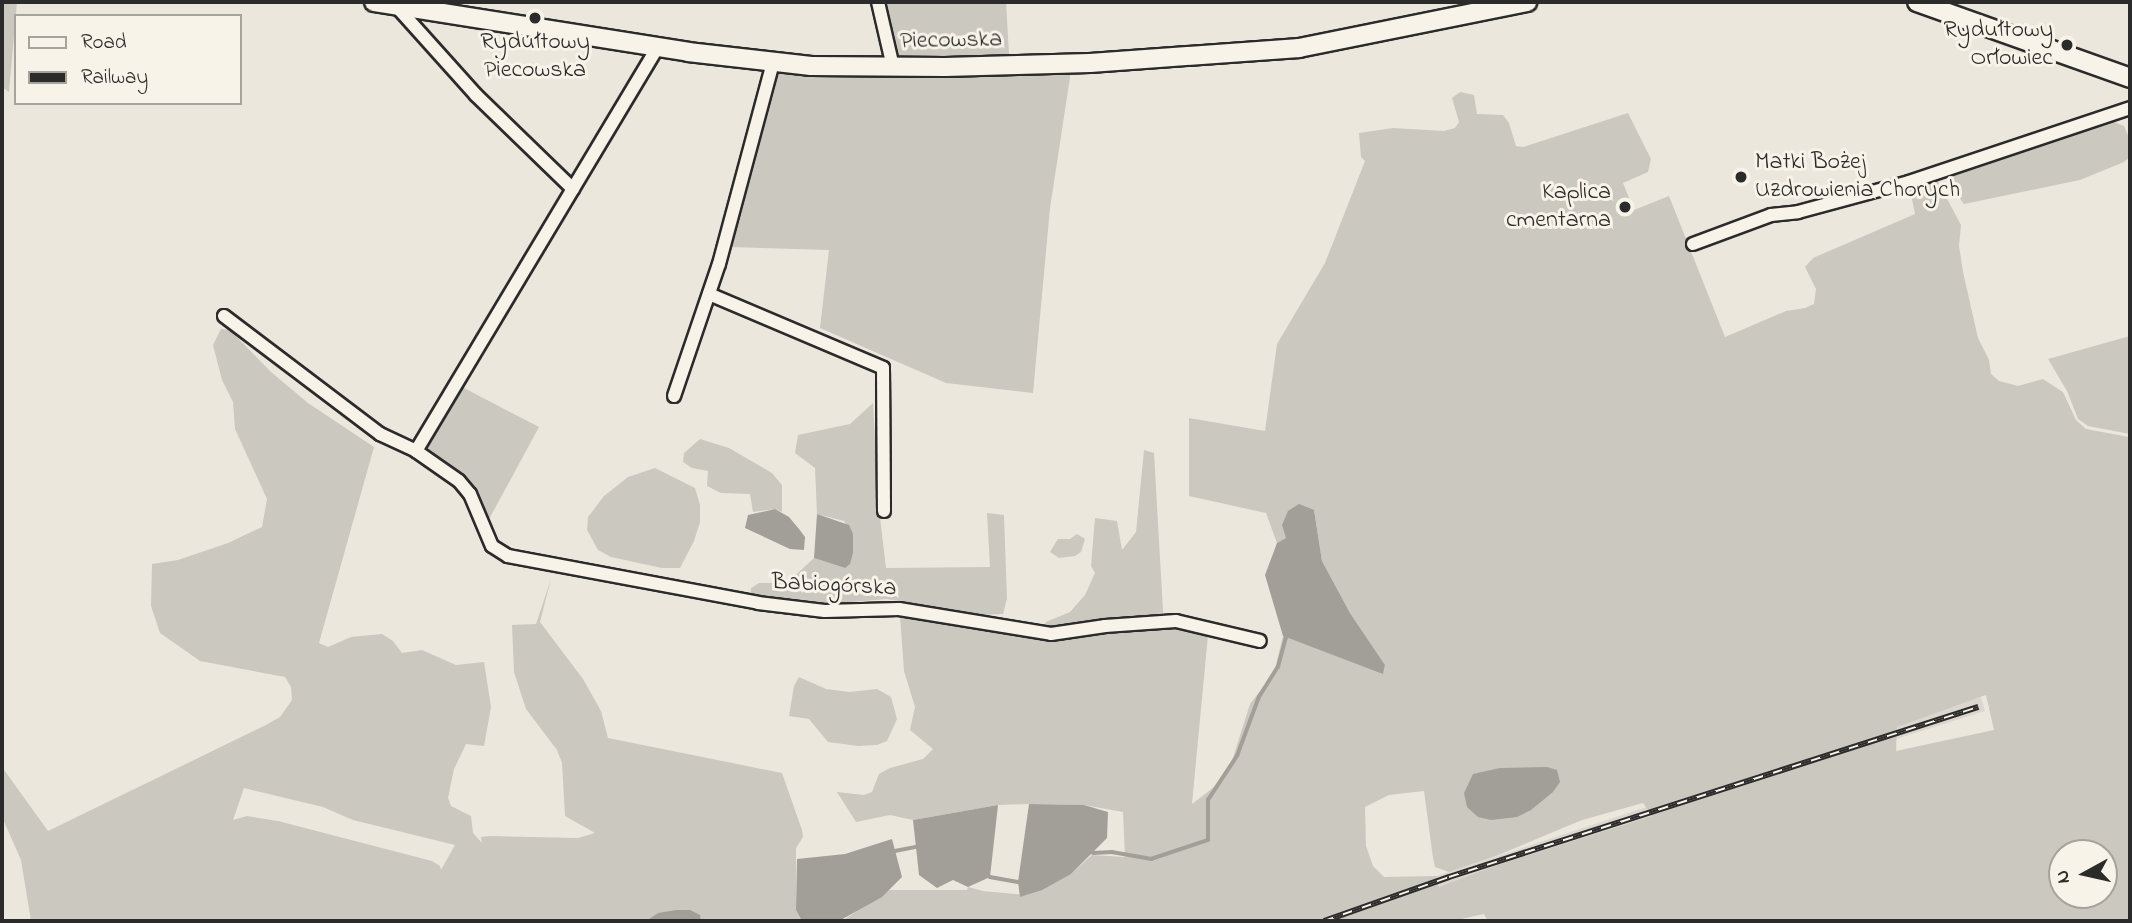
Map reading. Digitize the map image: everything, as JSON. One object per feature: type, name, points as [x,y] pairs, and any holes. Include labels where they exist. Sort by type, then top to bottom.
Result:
[{"type":"street","name":"Piecowska","points":[[374,2],[658,47],[773,62],[811,66],[893,67],[1090,63],[1299,48],[1527,2]]},
{"type":"street","points":[[878,2],[893,67]]},
{"type":"street","points":[[1917,2],[2130,78]]},
{"type":"street","points":[[397,7],[476,95],[573,189]]},
{"type":"street","points":[[416,451],[658,47]]},
{"type":"street","points":[[674,396],[709,294],[773,62]]},
{"type":"street","points":[[1693,244],[1771,215],[1798,212],[1909,182],[2130,108]]},
{"type":"street","points":[[709,294],[883,368],[884,510]]},
{"type":"street","name":"Babiogórska","points":[[224,316],[380,434],[416,451],[459,481],[470,494],[492,546],[508,556],[758,603],[825,611],[899,609],[1051,634],[1105,626],[1176,621],[1260,641]]},
{"type":"shaded area","points":[[2,2],[17,2],[9,92],[2,87]]},
{"type":"shaded area","points":[[882,2],[1006,2],[1009,54],[1071,71],[1050,208],[1033,393],[946,383],[820,328],[829,250],[727,247],[773,62],[891,57]]},
{"type":"shaded area","points":[[1460,92],[1474,95],[1477,114],[1503,115],[1509,123],[1516,146],[1523,147],[1628,113],[1651,159],[1648,172],[1623,183],[1634,210],[1669,196],[1725,337],[1786,311],[1814,304],[1816,289],[1805,267],[1813,258],[1915,214],[1910,189],[1936,178],[1961,225],[1959,246],[1963,272],[1978,338],[1989,360],[1991,374],[1999,381],[2018,386],[2043,379],[2063,392],[2076,420],[2086,429],[2129,437],[2130,921],[1488,921],[1484,914],[1453,921],[842,921],[889,890],[967,890],[968,887],[1027,895],[1071,874],[1092,855],[1125,857],[1123,812],[1084,805],[998,805],[913,820],[890,815],[856,822],[837,792],[864,795],[872,792],[879,774],[890,768],[923,759],[933,749],[910,730],[915,707],[904,671],[900,616],[1040,636],[1046,622],[1070,612],[1085,595],[1095,573],[1091,566],[1095,518],[1117,521],[1122,550],[1136,532],[1144,450],[1154,453],[1164,628],[1208,635],[1192,804],[1214,787],[1232,761],[1250,704],[1274,673],[1283,636],[1383,673],[1385,665],[1350,613],[1322,561],[1314,510],[1286,538],[1277,543],[1266,513],[1189,496],[1189,418],[1265,431],[1277,344],[1325,263],[1365,161],[1361,157],[1359,133],[1393,128],[1444,131],[1455,128],[1459,122],[1452,98]],"holes":[[[1986,695],[1994,730],[1896,751],[1897,727]],[[1424,791],[1435,867],[1449,872],[1496,856],[1582,820],[1643,803],[1652,816],[1497,865],[1439,887],[1437,876],[1384,877],[1373,866],[1366,846],[1365,807],[1389,795]]]},
{"type":"shaded area","points":[[2114,122],[2124,126],[2130,140],[2130,157],[2124,162],[2080,180],[1964,204],[1955,192],[1953,175]]},
{"type":"shaded area","points":[[221,329],[230,330],[271,372],[308,403],[374,447],[319,643],[328,647],[351,637],[382,634],[393,641],[402,653],[422,650],[456,665],[484,662],[491,707],[484,746],[466,744],[454,769],[448,798],[451,806],[471,816],[473,833],[482,843],[481,837],[490,836],[578,838],[595,833],[565,816],[562,763],[557,750],[526,709],[514,672],[512,625],[536,624],[551,579],[540,622],[583,679],[601,711],[608,738],[782,773],[803,837],[796,848],[796,910],[802,921],[701,921],[699,915],[658,913],[646,921],[31,921],[21,860],[2,817],[2,767],[48,831],[266,725],[280,717],[292,700],[291,687],[285,677],[200,661],[160,633],[151,606],[152,564],[178,560],[228,543],[262,527],[267,499],[235,429],[233,402],[222,380],[213,345]],"holes":[[[244,788],[323,807],[353,820],[455,845],[441,870],[440,866],[432,861],[278,821],[247,816],[233,820]]]},
{"type":"shaded area","points":[[2130,336],[2130,434],[2088,426],[2078,419],[2067,391],[2048,359]]},
{"type":"shaded area","points":[[462,387],[539,427],[488,521],[467,479],[425,447]]},
{"type":"shaded area","points":[[873,403],[879,509],[886,568],[990,567],[987,513],[1004,515],[1007,599],[1003,614],[981,615],[887,599],[827,604],[750,598],[751,588],[759,583],[787,583],[814,558],[845,568],[853,553],[853,534],[844,521],[817,514],[815,468],[795,453],[798,435],[850,424]]},
{"type":"shaded area","points":[[700,439],[729,448],[772,473],[782,485],[782,512],[775,509],[753,512],[750,494],[721,493],[707,486],[708,471],[692,468],[683,462],[684,453]]},
{"type":"shaded area","points":[[655,468],[695,488],[700,505],[700,522],[694,541],[680,568],[662,568],[611,557],[598,550],[587,530],[588,517],[604,496],[628,477]]},
{"type":"shaded area","points":[[1299,504],[1314,510],[1322,561],[1350,613],[1385,665],[1383,674],[1283,636],[1265,575],[1277,543],[1286,538],[1282,525],[1288,511]]},
{"type":"shaded area","points":[[775,509],[789,517],[805,537],[804,550],[790,549],[745,528],[748,515]]},
{"type":"shaded area","points":[[817,514],[849,525],[853,534],[853,553],[850,564],[845,568],[814,558]]},
{"type":"shaded area","points":[[1077,534],[1085,539],[1081,552],[1075,556],[1059,558],[1050,552],[1058,539],[1070,539]]},
{"type":"shaded area","points":[[799,677],[826,689],[849,692],[877,689],[891,697],[897,719],[887,741],[877,745],[858,746],[828,742],[809,719],[789,716],[794,686]]},
{"type":"shaded area","points":[[1981,697],[1985,711],[1497,865],[1440,887],[1437,876]]},
{"type":"shaded area","points":[[1547,767],[1557,770],[1560,782],[1553,792],[1531,810],[1517,817],[1491,820],[1478,817],[1467,807],[1464,793],[1473,774],[1500,768]]},
{"type":"shaded area","points":[[1029,804],[1084,805],[1108,812],[1107,838],[1071,874],[1042,890],[1020,897],[1018,882]]},
{"type":"shaded area","points":[[998,805],[990,877],[968,887],[953,880],[937,888],[919,875],[913,820]]},
{"type":"shaded area","points":[[892,839],[902,877],[882,897],[839,921],[802,921],[796,910],[797,859],[845,854]]},
{"type":"shaded area","points":[[690,910],[700,915],[701,921],[646,921],[658,913]]},
{"type":"waterway","points":[[1093,853],[1112,852],[1151,859],[1208,840],[1208,800],[1237,756],[1259,697],[1278,667],[1286,637]]},
{"type":"waterway","points":[[895,851],[916,847]]},
{"type":"waterway","points":[[990,877],[1018,882]]},
{"type":"railway","points":[[1324,921],[1449,877],[1978,707]]},
{"type":"place","name":"Rydułtowy Piecowska","points":[[535,18]]},
{"type":"place","name":"Rydułtowy Orłowiec","points":[[2067,45]]},
{"type":"place","name":"Matki Bożej Uzdrowienia Chorych","points":[[1741,177]]},
{"type":"place","name":"Kaplica cmentarna","points":[[1625,207]]}]
